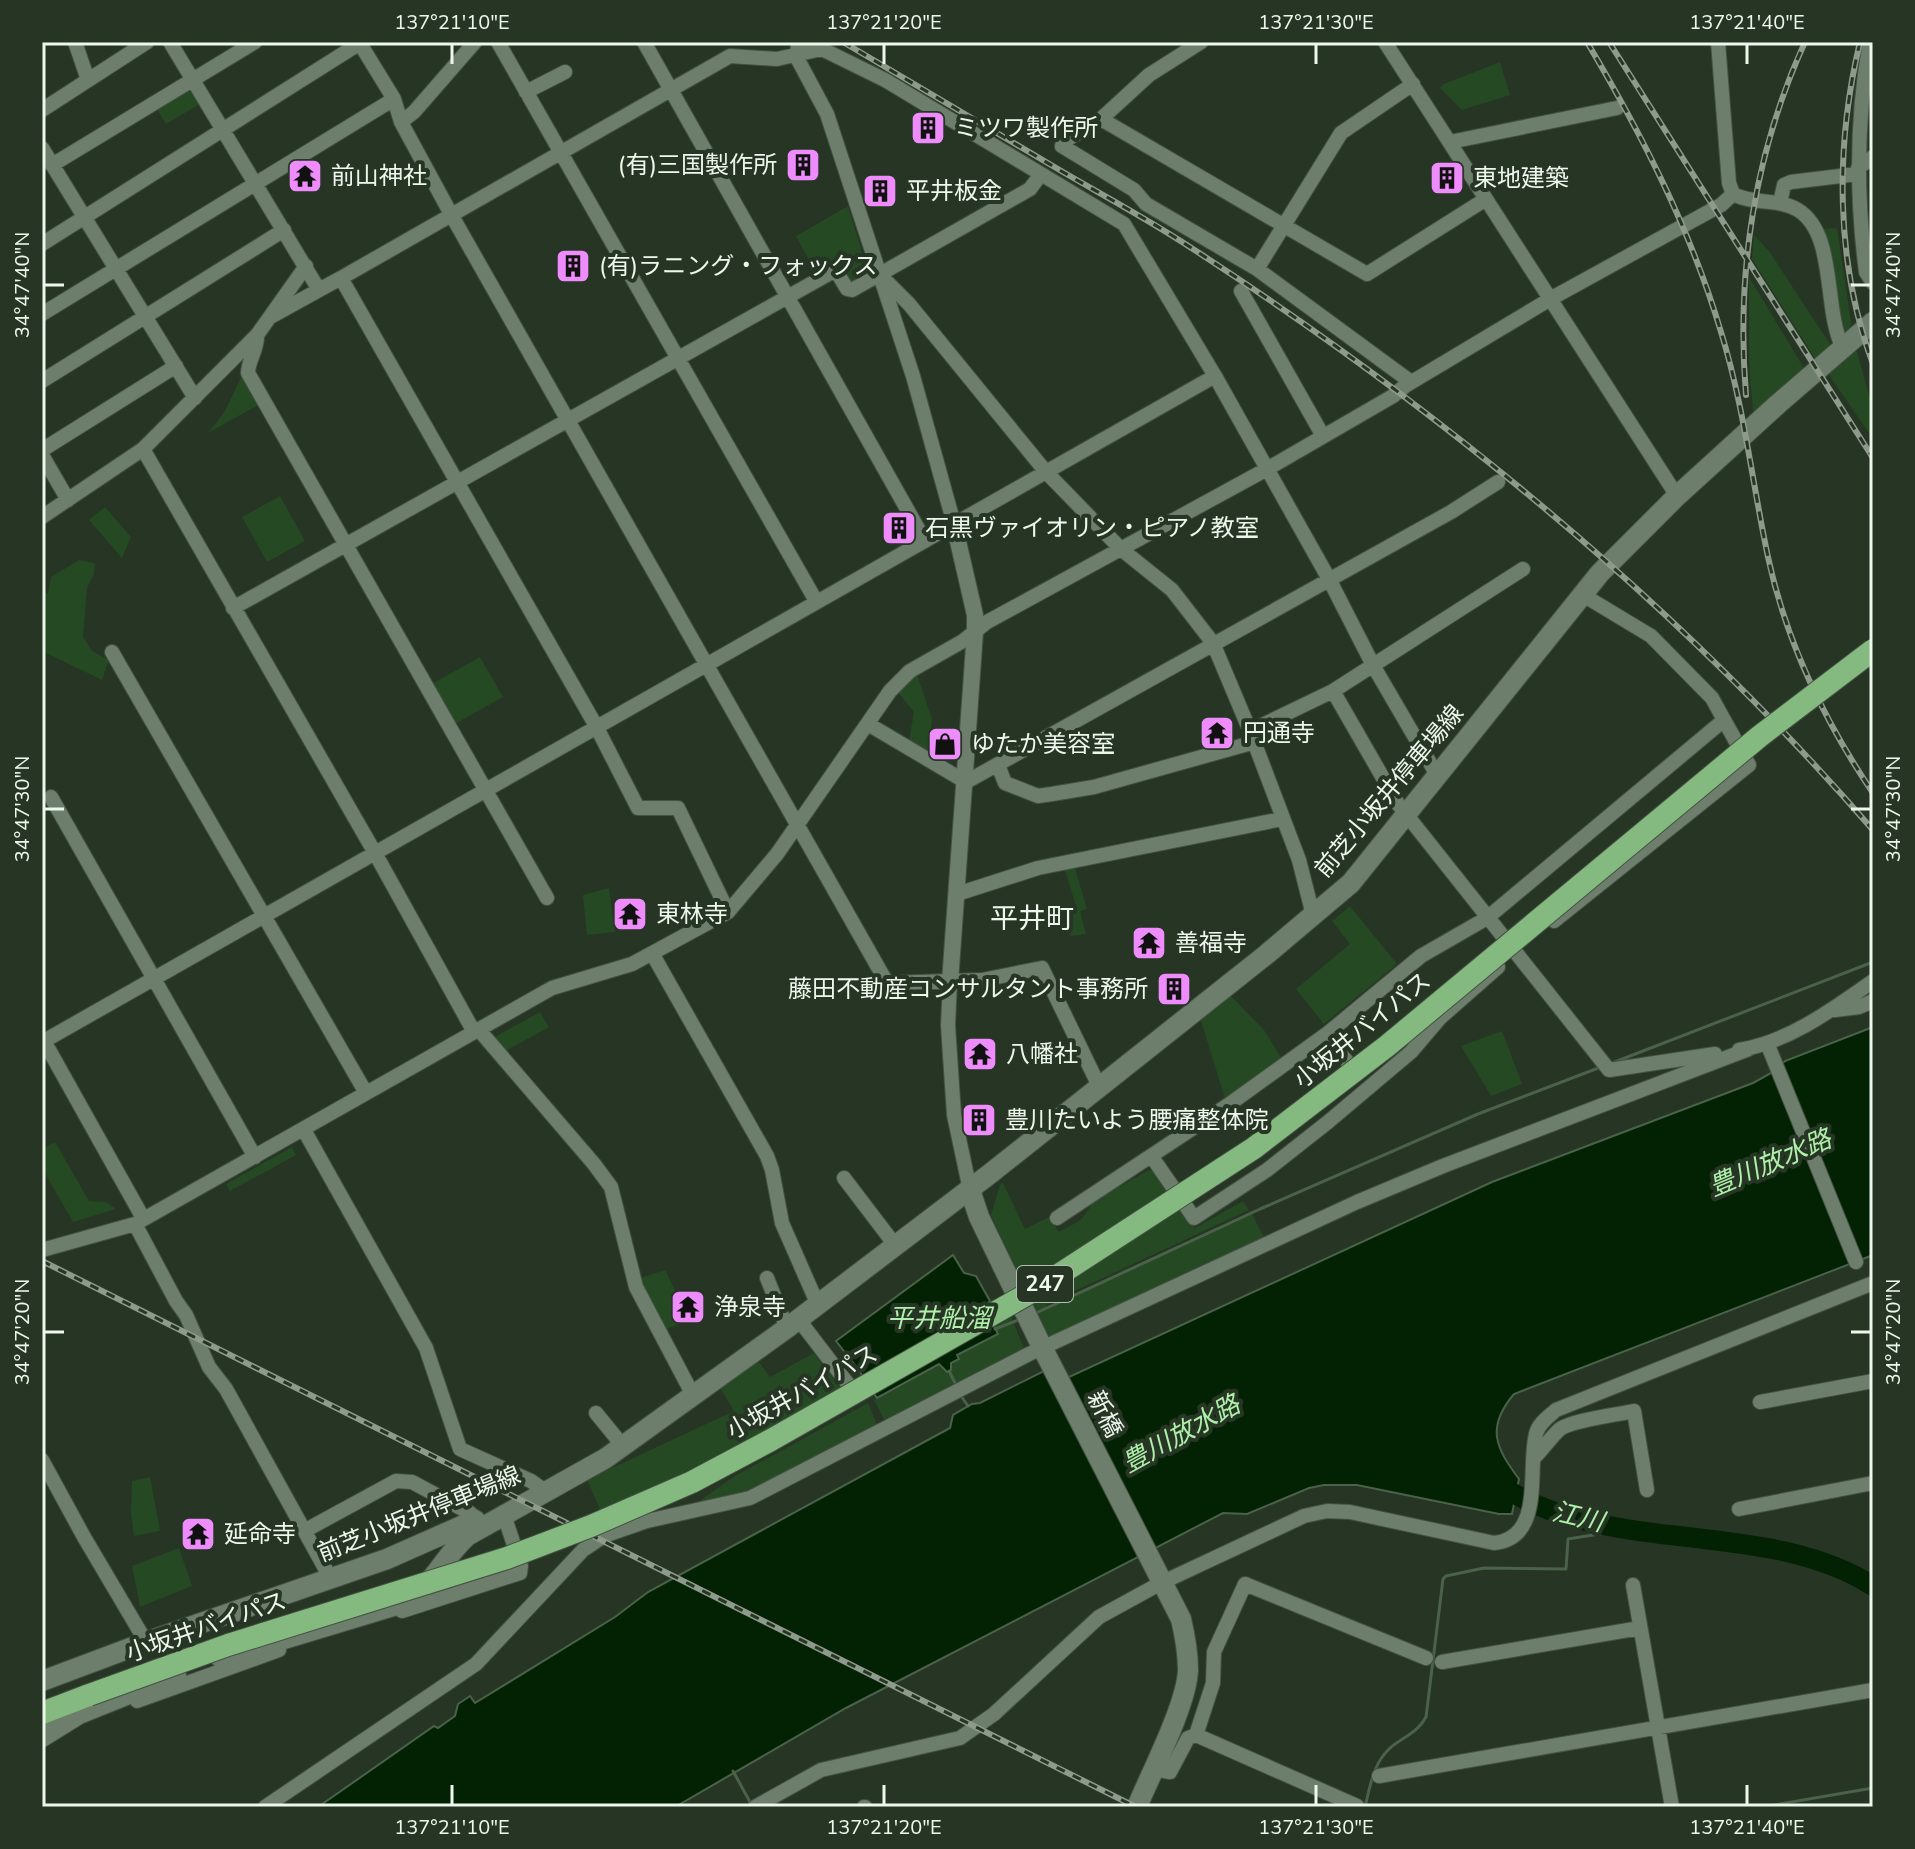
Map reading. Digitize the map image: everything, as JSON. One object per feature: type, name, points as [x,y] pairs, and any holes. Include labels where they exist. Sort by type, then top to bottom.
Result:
[{"type":"highway","name":"小坂井バイパス","points":[[42,1713],[228,1645],[507,1558],[603,1521],[692,1482],[771,1440],[1040,1287],[1266,1139],[1387,1046],[1760,736],[1873,650]]},
{"type":"main road","name":"前芝小坂井停車場線","points":[[42,1737],[79,1714],[206,1663],[410,1601],[424,1590],[460,1542],[623,1446],[694,1397],[970,1190],[1351,883],[1600,573],[1677,496],[1873,322]]},
{"type":"main road","name":"新橋","points":[[970,1190],[979,1217],[1044,1351],[1181,1619],[1188,1672],[1183,1696],[1137,1807]]},
{"type":"main road","name":"前芝小坂井停車場線","points":[[42,1681],[387,1559],[545,1491]]},
{"type":"street","points":[[75,42],[88,80]]},
{"type":"street","points":[[42,110],[147,42]]},
{"type":"street","points":[[170,42],[319,290]]},
{"type":"street","points":[[52,165],[255,42]]},
{"type":"street","points":[[401,122],[414,112],[475,42]]},
{"type":"street","points":[[498,42],[816,601]]},
{"type":"street","points":[[644,42],[925,541]]},
{"type":"street","points":[[1201,42],[1149,75],[1101,119],[1063,142],[1062,146],[1134,190],[1146,204],[1257,269],[1411,382]]},
{"type":"street","points":[[1385,42],[1677,496]]},
{"type":"street","points":[[1718,42],[1729,183],[1733,194]]},
{"type":"street","points":[[1870,42],[1861,106],[1857,171],[1868,250],[1866,272],[1873,283]]},
{"type":"street","points":[[42,244],[360,43],[394,99],[401,122],[452,216],[887,983],[982,980],[1042,968],[1099,1086]]},
{"type":"street","points":[[797,49],[827,114],[913,376],[954,524],[975,615],[948,1025],[954,1115],[970,1190]]},
{"type":"street","points":[[269,319],[730,56],[777,59],[797,49],[824,50],[885,80],[1124,224],[1215,376],[1329,579],[1374,667],[1437,775]]},
{"type":"street","points":[[526,92],[565,72]]},
{"type":"street","points":[[1257,269],[1341,133],[1413,84]]},
{"type":"street","points":[[42,314],[394,99]]},
{"type":"street","points":[[1450,142],[1617,108]]},
{"type":"street","points":[[1101,119],[1367,274],[1486,199]]},
{"type":"street","points":[[42,148],[195,398]]},
{"type":"street","points":[[1780,203],[1784,185],[1857,171],[1873,157]]},
{"type":"street","points":[[233,608],[834,272],[850,290],[1030,189],[1041,174]]},
{"type":"street","points":[[1733,194],[1754,201],[1780,203],[1796,209],[1811,220],[1816,227],[1834,328],[1843,348]]},
{"type":"street","points":[[42,1250],[139,1221],[565,982],[632,964],[653,955],[728,912],[777,854],[890,691],[910,671],[987,622],[1267,469],[1393,396],[1411,382],[1552,298],[1721,205],[1733,194]]},
{"type":"street","points":[[42,381],[284,230]]},
{"type":"street","points":[[42,517],[143,449],[257,335],[306,266]]},
{"type":"street","points":[[879,274],[909,304],[1046,472],[1121,549],[1172,590],[1213,643],[1299,860],[1313,915]]},
{"type":"street","points":[[341,278],[596,726],[638,808],[678,808],[728,912]]},
{"type":"street","points":[[1241,291],[1323,436]]},
{"type":"street","points":[[257,335],[258,345],[248,373],[547,898]]},
{"type":"street","points":[[68,500],[42,452],[176,366]]},
{"type":"street","points":[[331,1579],[226,1389],[209,1367],[139,1221],[43,1040],[1215,376]]},
{"type":"street","points":[[143,449],[477,1031],[611,1187],[636,1287],[694,1397]]},
{"type":"street","points":[[966,782],[1451,512],[1498,482]]},
{"type":"street","points":[[998,765],[1005,783],[1038,796],[1094,787],[1252,736],[1374,667],[1523,569]]},
{"type":"street","points":[[1152,1157],[1194,1218],[1267,1170],[1328,1122],[1411,1052],[1440,1018],[1515,953],[1749,765],[1712,698],[1651,636],[1583,595]]},
{"type":"street","points":[[112,652],[366,1093]]},
{"type":"street","points":[[1333,691],[1398,804],[1609,1070],[1768,1047],[1830,1011],[1873,981]]},
{"type":"street","points":[[1057,1218],[1152,1157],[1328,1033],[1421,956],[1487,918],[1724,720]]},
{"type":"street","points":[[868,724],[966,782]]},
{"type":"street","points":[[51,797],[255,1157]]},
{"type":"street","points":[[957,894],[1038,868],[1282,819]]},
{"type":"street","points":[[653,955],[767,1156],[782,1223],[818,1305]]},
{"type":"street","points":[[1830,1011],[1859,1007],[1873,1001]]},
{"type":"street","points":[[1328,1033],[1349,1064]]},
{"type":"street","points":[[1768,1047],[1856,1262]]},
{"type":"street","points":[[265,1807],[476,1664],[583,1550],[604,1536],[647,1521],[750,1498],[1044,1351],[1371,1196],[1749,1049]]},
{"type":"street","points":[[304,1130],[426,1348],[460,1449],[531,1481],[545,1491]]},
{"type":"street","points":[[844,1178],[895,1245]]},
{"type":"street","points":[[767,1278],[793,1324],[848,1384]]},
{"type":"street","points":[[755,1807],[821,1770],[960,1738],[994,1714],[1099,1617],[1161,1583],[1304,1516],[1327,1511],[1350,1512],[1494,1543],[1508,1541],[1519,1533],[1525,1522],[1533,1486],[1536,1432],[1556,1410],[1873,1283]]},
{"type":"street","points":[[1760,1402],[1873,1381]]},
{"type":"street","points":[[1534,1458],[1559,1430],[1575,1422],[1634,1411],[1647,1490]]},
{"type":"street","points":[[596,1413],[623,1446]]},
{"type":"street","points":[[42,1460],[146,1642]]},
{"type":"street","points":[[306,1530],[396,1481],[412,1482],[477,1519]]},
{"type":"street","points":[[1739,1509],[1873,1483]]},
{"type":"street","points":[[128,1694],[131,1703],[300,1643],[514,1576],[520,1573],[521,1566],[504,1515]]},
{"type":"street","points":[[1196,1735],[1213,1683],[1214,1652],[1245,1584],[1426,1658]]},
{"type":"street","points":[[1633,1585],[1672,1807]]},
{"type":"street","points":[[1442,1662],[1640,1628]]},
{"type":"street","points":[[1379,1776],[1873,1690]]},
{"type":"street","points":[[1153,1769],[1170,1772],[1188,1738],[1196,1735],[1357,1806]]},
{"type":"shaded area","points":[[1500,62],[1510,95],[1462,110],[1440,88],[1444,84]]},
{"type":"shaded area","points":[[185,89],[191,89],[200,104],[166,124],[155,106]]},
{"type":"shaded area","points":[[848,206],[870,277],[853,286],[840,271],[818,277],[796,236]]},
{"type":"shaded area","points":[[1837,228],[1851,322],[1850,329],[1844,333],[1823,229]]},
{"type":"shaded area","points":[[1754,235],[1769,251],[1830,344],[1828,350],[1816,360],[1752,259]]},
{"type":"shaded area","points":[[1749,277],[1805,370],[1757,413],[1753,412],[1749,363]]},
{"type":"shaded area","points":[[1855,345],[1873,409],[1873,439],[1825,369]]},
{"type":"shaded area","points":[[245,369],[262,403],[208,433],[225,411]]},
{"type":"shaded area","points":[[280,496],[305,541],[267,562],[242,517]]},
{"type":"shaded area","points":[[105,507],[131,537],[122,558],[89,520]]},
{"type":"shaded area","points":[[79,560],[95,563],[94,574],[87,588],[83,637],[92,651],[109,660],[102,680],[42,651],[42,592],[48,594],[51,577]]},
{"type":"shaded area","points":[[480,657],[503,697],[453,725],[430,685]]},
{"type":"shaded area","points":[[916,671],[932,719],[929,757],[909,741],[914,712],[897,691]]},
{"type":"shaded area","points":[[1074,865],[1087,909],[1080,911],[1086,934],[1070,936],[1062,909],[1076,906],[1064,867]]},
{"type":"shaded area","points":[[609,888],[615,932],[587,935],[583,895]]},
{"type":"shaded area","points":[[1350,906],[1397,964],[1324,1024],[1296,989],[1350,944],[1332,921]]},
{"type":"shaded area","points":[[1227,992],[1264,1030],[1281,1057],[1225,1099],[1199,1014]]},
{"type":"shaded area","points":[[540,1012],[549,1027],[504,1052],[493,1038]]},
{"type":"shaded area","points":[[1502,1031],[1522,1084],[1491,1096],[1461,1046]]},
{"type":"shaded area","points":[[55,1142],[89,1201],[106,1202],[116,1209],[73,1222],[42,1168],[42,1149]]},
{"type":"shaded area","points":[[292,1147],[296,1155],[230,1191],[226,1184]]},
{"type":"shaded area","points":[[1149,1170],[1154,1172],[1195,1228],[1243,1201],[1249,1210],[1060,1298],[1046,1305],[1048,1308],[1252,1214],[1265,1239],[1047,1338],[991,1215],[1000,1185],[1003,1183],[1025,1229],[1049,1217],[1059,1232],[1081,1220],[1094,1201]]},
{"type":"shaded area","points":[[665,1270],[676,1292],[671,1295],[684,1322],[664,1330],[640,1278]]},
{"type":"shaded area","points":[[1010,1314],[1025,1351],[885,1421],[874,1400],[939,1364],[946,1372],[951,1370],[956,1357],[997,1334],[993,1323]]},
{"type":"shaded area","points":[[814,1353],[841,1389],[730,1450],[601,1512],[586,1477],[609,1464],[612,1468],[734,1411],[719,1386],[757,1359],[770,1377]]},
{"type":"shaded area","points":[[868,1403],[878,1427],[751,1493],[695,1504],[735,1476]]},
{"type":"shaded area","points":[[150,1477],[160,1531],[134,1536],[132,1481]]},
{"type":"shaded area","points":[[179,1548],[192,1586],[140,1607],[132,1566]]},
{"type":"water","name":"豊川放水路","points":[[1873,1027],[1873,1255],[1514,1394],[1505,1406],[1497,1427],[1499,1447],[1519,1479],[1512,1514],[1357,1485],[1309,1488],[1247,1514],[1223,1513],[846,1708],[675,1807],[318,1807],[434,1726],[438,1728],[455,1716],[458,1704],[470,1696],[475,1703],[615,1617],[648,1592],[950,1428],[953,1415],[972,1404],[980,1403],[1046,1370],[1054,1384],[1492,1182],[1753,1083],[1785,1061]]},
{"type":"water","name":"平井船溜","points":[[953,1255],[964,1273],[976,1276],[990,1301],[985,1306],[998,1334],[957,1355],[959,1359],[951,1363],[951,1370],[947,1372],[939,1364],[877,1398],[836,1341]]},
{"type":"waterway","points":[[1612,1063],[1873,962]]},
{"type":"waterway","points":[[1036,1313],[1260,1209],[1478,1114],[1601,1067]]},
{"type":"waterway","points":[[995,1329],[1021,1319]]},
{"type":"waterway","points":[[949,1371],[956,1385]]},
{"type":"waterway","points":[[961,1396],[968,1406]]},
{"type":"waterway","name":"江川","points":[[1494,1481],[1537,1505],[1583,1520],[1783,1551],[1830,1565],[1873,1586]]},
{"type":"waterway","points":[[1365,1807],[1379,1762],[1426,1717],[1443,1579],[1484,1568],[1566,1569],[1568,1539],[1630,1529]]},
{"type":"waterway","points":[[733,1771],[750,1802]]},
{"type":"waterway","points":[[1762,1807],[1873,1788]]},
{"type":"railway","points":[[843,42],[1177,239],[1286,311],[1467,445],[1637,589],[1719,666],[1873,830]]},
{"type":"railway","points":[[1587,42],[1645,147],[1695,256],[1729,360],[1768,557],[1785,619],[1823,709],[1873,793]]},
{"type":"railway","points":[[1609,42],[1873,458]]},
{"type":"railway","points":[[1746,395],[1744,304],[1753,215],[1773,127],[1805,42]]},
{"type":"railway","points":[[1860,42],[1846,122],[1843,204],[1851,286],[1873,364]]},
{"type":"railway","points":[[42,1261],[1136,1807]]},
{"type":"place","name":"ミツワ製作所","points":[[928,128]]},
{"type":"place","name":"(有)三国製作所","points":[[803,165]]},
{"type":"place","name":"前山神社","points":[[305,176]]},
{"type":"place","name":"東地建築","points":[[1447,178]]},
{"type":"place","name":"平井板金","points":[[880,191]]},
{"type":"place","name":"(有)ラニング・フォックス","points":[[573,266]]},
{"type":"place","name":"石黒ヴァイオリン・ピアノ教室","points":[[899,528]]},
{"type":"place","name":"円通寺","points":[[1217,733]]},
{"type":"place","name":"ゆたか美容室","points":[[945,744]]},
{"type":"place","name":"東林寺","points":[[630,914]]},
{"type":"place","name":"善福寺","points":[[1149,943]]},
{"type":"place","name":"藤田不動産コンサルタント事務所","points":[[1174,989]]},
{"type":"place","name":"八幡社","points":[[980,1054]]},
{"type":"place","name":"豊川たいよう腰痛整体院","points":[[979,1120]]},
{"type":"place","name":"浄泉寺","points":[[688,1307]]},
{"type":"place","name":"延命寺","points":[[198,1534]]},
{"type":"district","name":"平井町","points":[[1032,919]]}]
